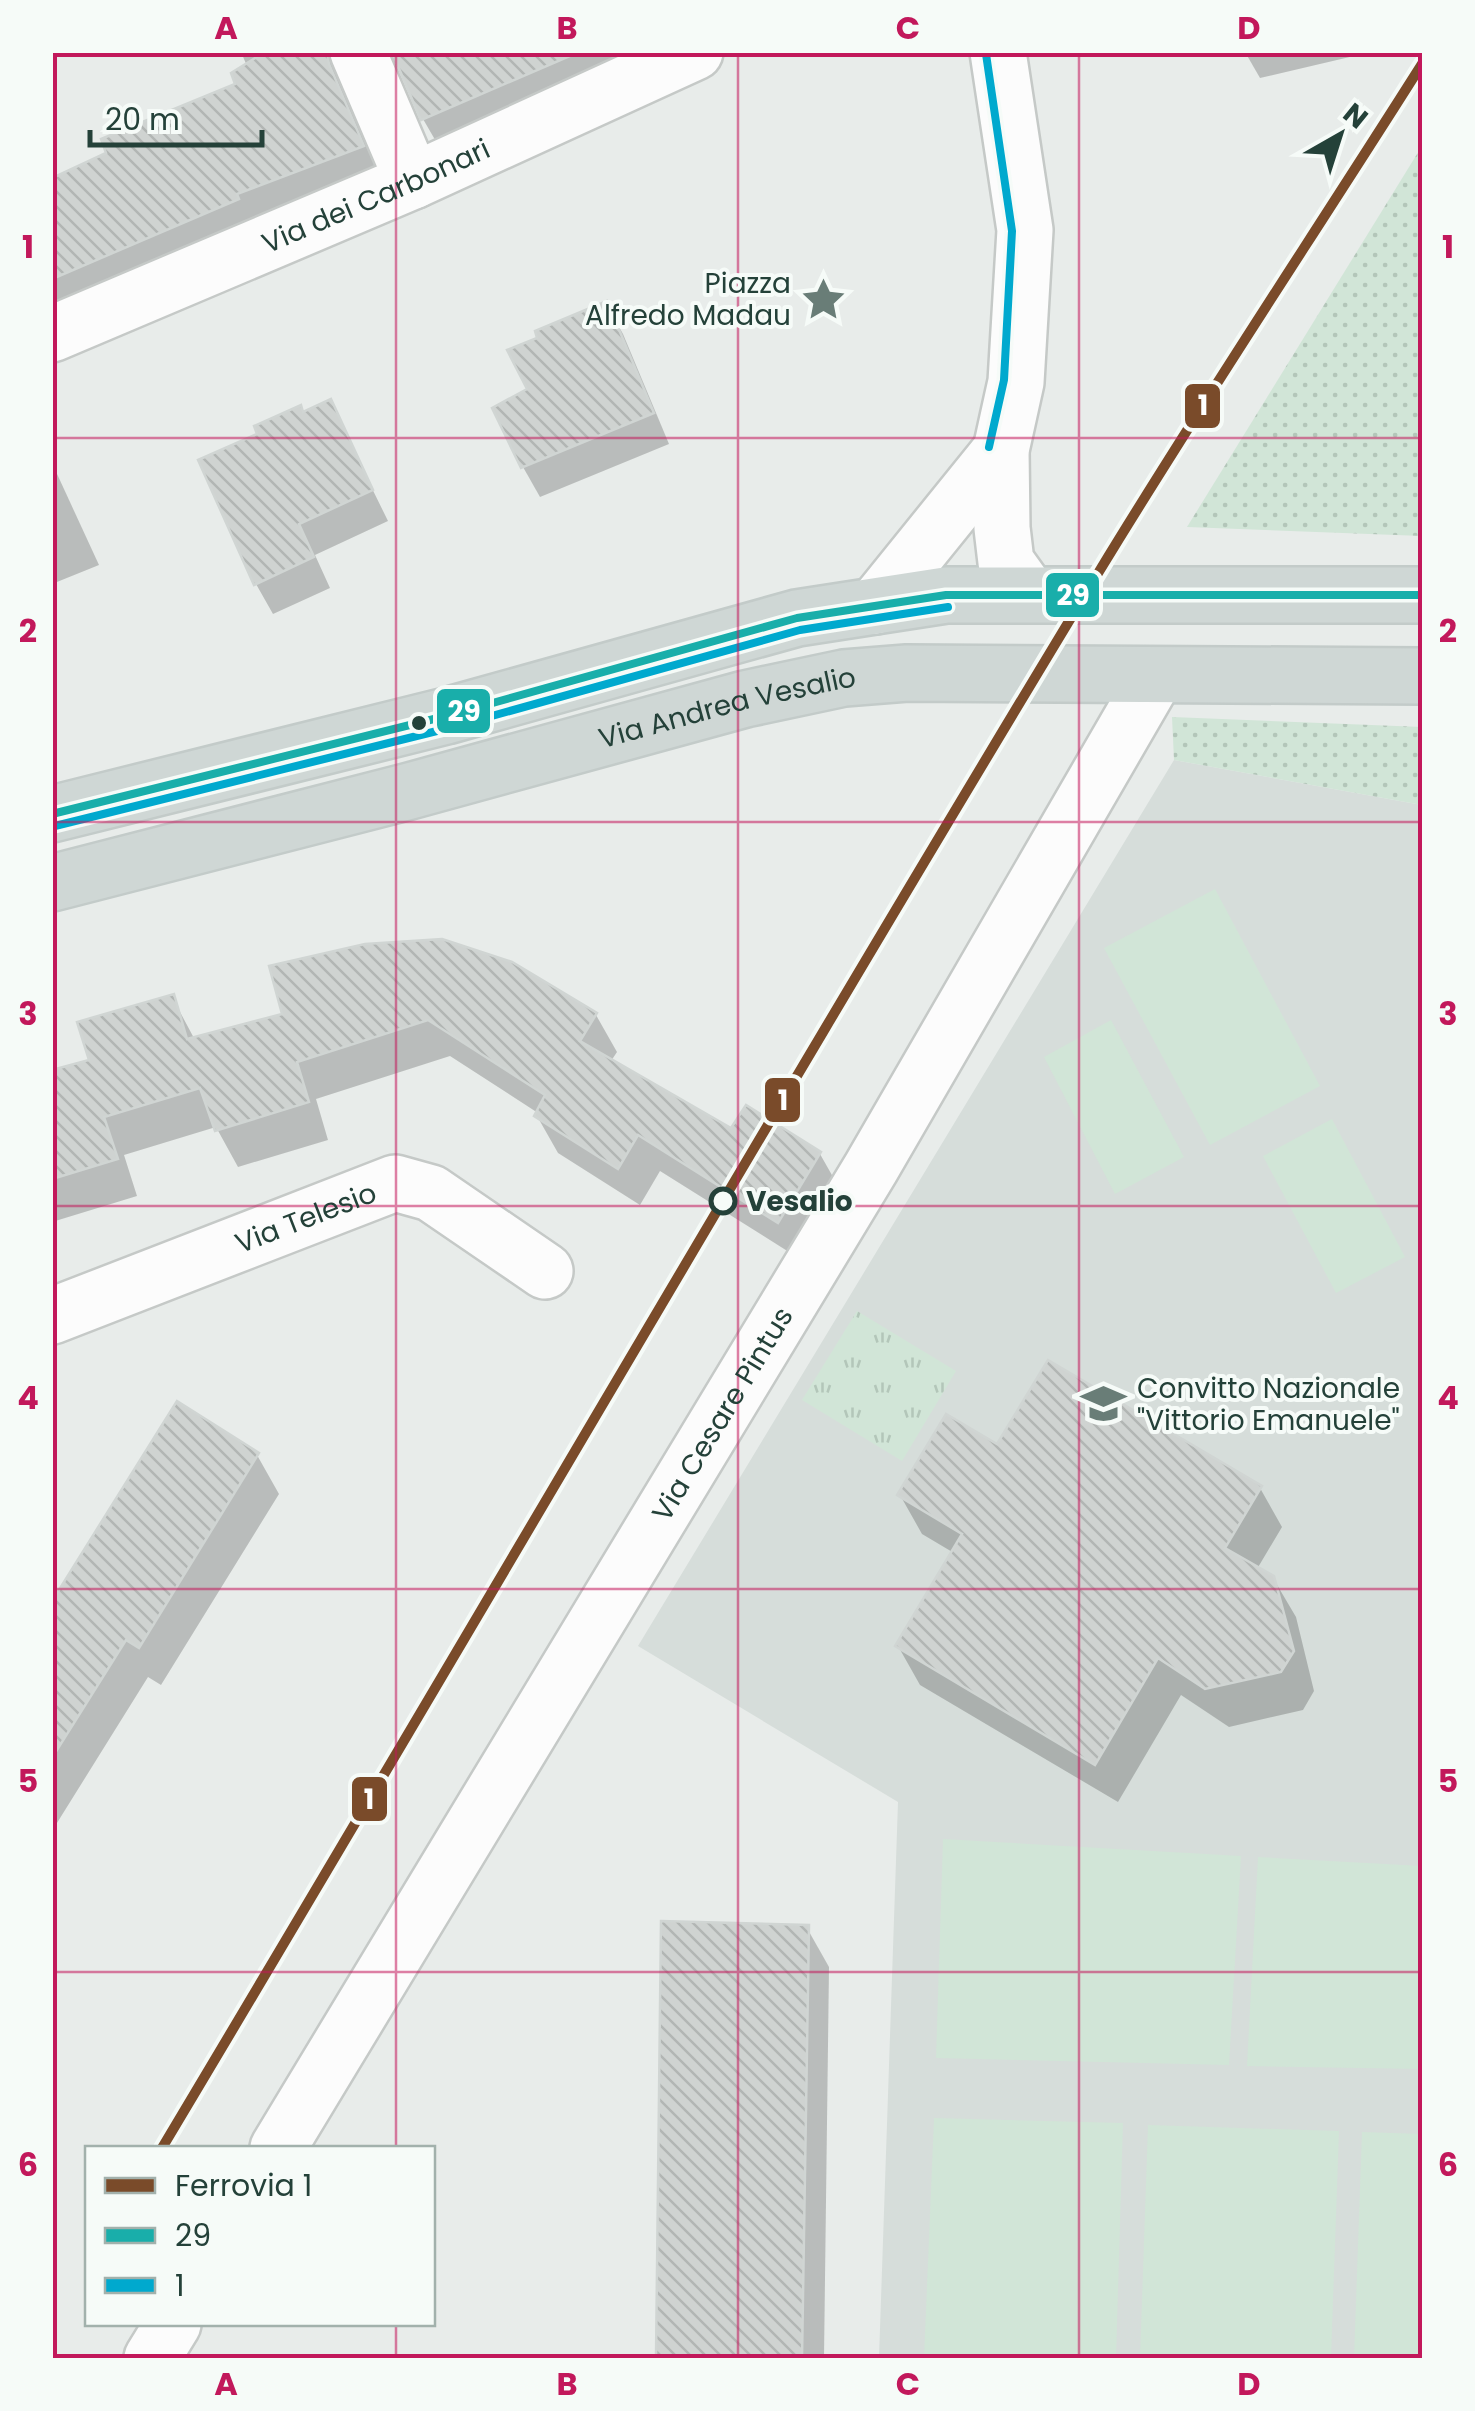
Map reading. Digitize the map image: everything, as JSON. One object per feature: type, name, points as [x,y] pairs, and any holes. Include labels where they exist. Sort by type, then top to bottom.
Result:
[{"type":"main road","points":[[52,814],[446,716],[796,618],[946,595],[1422,596]]},
{"type":"main road","name":"Via Andrea Vesalio","points":[[52,883],[745,699],[844,678],[906,672],[1422,676]]},
{"type":"street","points":[[358,52],[413,181]]},
{"type":"street","name":"Via dei Carbonari","points":[[52,334],[413,181],[696,52]]},
{"type":"street","points":[[998,52],[1024,230],[1016,382],[1001,450],[1006,562],[1028,594]]},
{"type":"street","points":[[875,606],[1001,450]]},
{"type":"street","name":"Via Cesare Pintus","points":[[279,2146],[871,1168],[1156,676]]},
{"type":"street","name":"Via Telesio","points":[[52,1316],[395,1183],[431,1193],[545,1271]]},
{"type":"street","points":[[152,2358],[172,2326]]},
{"type":"shaded area","name":"Convitto Nazionale \"Vittorio Emanuele\"","points":[[1174,760],[1422,805],[1422,2358],[879,2358],[898,1802],[638,1646]]},
{"type":"green space","points":[[1422,146],[1422,536],[1187,527]]},
{"type":"green space","points":[[1172,717],[1422,727],[1422,805],[1174,760]]},
{"type":"green space","points":[[1215,889],[1320,1086],[1210,1145],[1104,948]]},
{"type":"green space","points":[[1111,1020],[1184,1157],[1115,1194],[1044,1057]]},
{"type":"green space","points":[[1332,1119],[1405,1257],[1336,1293],[1263,1156]]},
{"type":"green space","points":[[857,1311],[956,1371],[902,1461],[802,1400]]},
{"type":"green space","points":[[943,1839],[1241,1856],[1229,2065],[936,2058]]},
{"type":"green space","points":[[1258,1857],[1422,1866],[1422,2069],[1247,2066]]},
{"type":"green space","points":[[934,2118],[1123,2123],[1116,2358],[924,2358]]},
{"type":"green space","points":[[1148,2125],[1339,2131],[1331,2358],[1140,2358]]},
{"type":"green space","points":[[1362,2132],[1422,2134],[1422,2358],[1354,2358]]},
{"type":"building","points":[[265,52],[327,52],[364,146],[237,194],[239,199],[52,279],[52,178],[106,153],[101,139],[235,84],[231,73]]},
{"type":"building","points":[[392,52],[579,52],[421,120]]},
{"type":"building","points":[[607,301],[654,413],[521,468],[492,408],[527,389],[507,350],[537,338],[535,331]]},
{"type":"building","points":[[331,399],[373,490],[299,524],[314,557],[254,585],[198,460],[257,434],[254,426],[301,405],[303,412]]},
{"type":"building","points":[[442,939],[512,962],[597,1013],[580,1041],[731,1128],[746,1105],[821,1152],[778,1223],[638,1135],[618,1169],[534,1116],[545,1095],[428,1020],[297,1062],[309,1102],[215,1131],[200,1088],[104,1117],[118,1159],[52,1179],[52,1070],[89,1060],[77,1022],[174,994],[187,1039],[282,1014],[269,966],[365,944]]},
{"type":"building","points":[[1048,1360],[1262,1486],[1225,1548],[1274,1576],[1294,1651],[1281,1672],[1205,1689],[1158,1658],[1095,1765],[895,1646],[962,1534],[897,1495],[946,1414],[997,1444]]},
{"type":"building","points":[[177,1401],[259,1453],[139,1648],[126,1640],[52,1758],[52,1601]]},
{"type":"building","points":[[661,1921],[809,1925],[802,2358],[656,2358]]},
{"type":"rail line","name":"1","points":[[163,2146],[1100,570],[1422,64]]},
{"type":"transit line","name":"1","points":[[986,54],[1012,231],[1004,380],[989,447]]},
{"type":"transit line","name":"29","points":[[52,814],[446,716],[797,618],[946,595],[1422,595]]},
{"type":"transit line","name":"1","points":[[55,826],[449,728],[800,630],[948,607]]},
{"type":"place","name":"Piazza Alfredo Madau","points":[[824,299]]},
{"type":"place","name":"Vesalio","points":[[723,1201]]},
{"type":"place","name":"Convitto Nazionale \"Vittorio Emanuele\"","points":[[1104,1404]]}]
